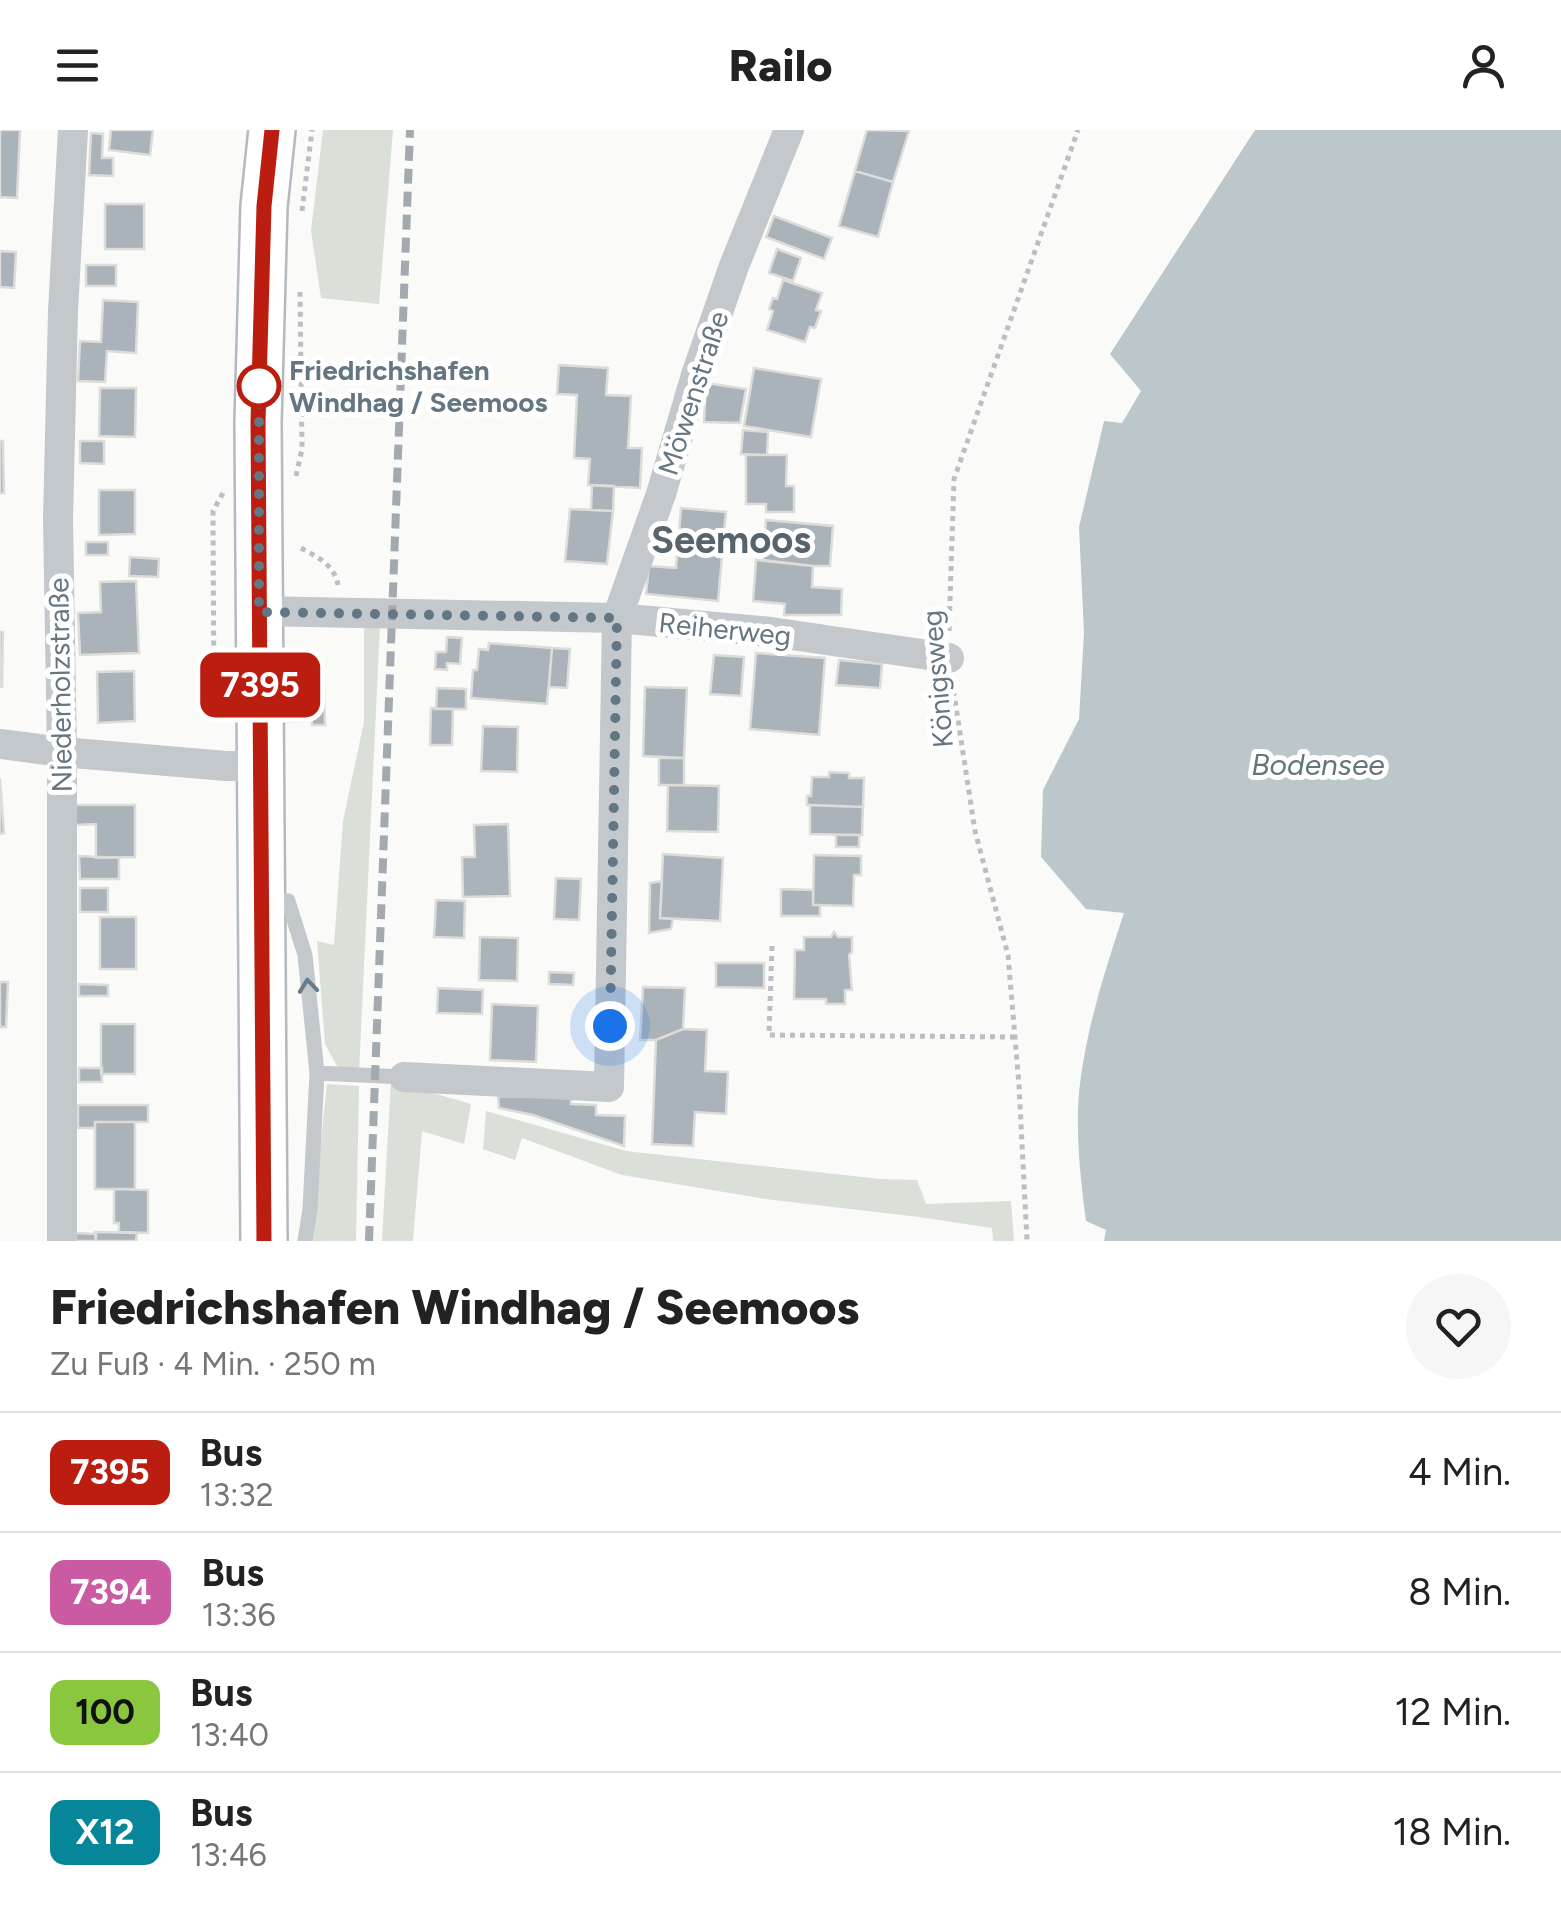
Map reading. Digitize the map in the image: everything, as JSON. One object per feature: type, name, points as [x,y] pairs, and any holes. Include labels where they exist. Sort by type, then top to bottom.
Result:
[{"type":"main road","points":[[264,1241],[275,902],[261,766],[258,422],[264,206],[272,130]]},
{"type":"street","name":"Niederholzstraße","points":[[62,1241],[58,519],[63,311],[73,130]]},
{"type":"street","name":"Möwenstraße","points":[[404,1076],[609,1087],[617,618],[734,266],[789,130]]},
{"type":"street","name":"Reiherweg","points":[[259,612],[617,618],[770,632],[949,658]]},
{"type":"street","points":[[0,744],[261,766]]},
{"type":"lane","points":[[275,902],[305,955],[317,1073],[305,1241]]},
{"type":"lane","name":"Möwenstraße","points":[[317,1073],[404,1076]]},
{"type":"path","points":[[301,220],[312,130]]},
{"type":"path","name":"Königsweg","points":[[1027,1241],[1008,956],[975,832],[949,658],[954,478],[1078,130]]},
{"type":"path","points":[[295,482],[302,449],[300,276]]},
{"type":"path","points":[[226,486],[213,511],[214,704],[232,720]]},
{"type":"path","points":[[301,548],[326,562],[337,577],[343,612]]},
{"type":"path","points":[[772,946],[769,1035],[1015,1036]]},
{"type":"shaded area","points":[[323,130],[393,130],[379,304],[321,298],[311,231]]},
{"type":"shaded area","points":[[380,625],[359,1072],[337,1066],[325,1044],[317,941],[334,945],[343,821],[364,722],[364,626]]},
{"type":"shaded area","points":[[391,1081],[471,1104],[464,1144],[422,1131],[413,1241],[382,1241]]},
{"type":"shaded area","points":[[327,1084],[359,1086],[356,1241],[310,1241]]},
{"type":"shaded area","points":[[486,1111],[626,1151],[917,1180],[926,1204],[1011,1201],[1014,1241],[993,1241],[992,1228],[765,1199],[622,1175],[522,1138],[515,1160],[483,1149]]},
{"type":"water","name":"Bodensee","points":[[1255,130],[1561,130],[1561,1241],[1104,1241],[1106,1230],[1086,1221],[1078,1130],[1081,1076],[1093,1014],[1124,913],[1086,909],[1041,857],[1043,790],[1079,719],[1084,633],[1079,527],[1104,421],[1122,423],[1141,391],[1110,354]]},
{"type":"building","points":[[0,130],[20,130],[17,198],[0,197]]},
{"type":"building","points":[[111,130],[153,130],[150,155],[109,150]]},
{"type":"building","points":[[867,130],[909,131],[893,182],[855,171]]},
{"type":"building","points":[[91,133],[103,134],[102,158],[113,158],[113,176],[89,175]]},
{"type":"building","points":[[855,171],[893,182],[878,237],[839,226]]},
{"type":"building","points":[[105,204],[144,204],[144,249],[105,249]]},
{"type":"building","points":[[774,216],[832,238],[824,259],[766,237]]},
{"type":"building","points":[[777,249],[801,258],[793,281],[769,273]]},
{"type":"building","points":[[0,251],[16,252],[14,288],[0,287]]},
{"type":"building","points":[[86,265],[116,265],[116,286],[86,286]]},
{"type":"building","points":[[783,280],[822,293],[816,310],[821,311],[805,342],[767,330],[773,311],[769,309]]},
{"type":"building","points":[[103,300],[138,302],[136,353],[107,351],[105,382],[78,381],[80,341],[101,342]]},
{"type":"building","points":[[559,365],[608,368],[606,395],[631,396],[628,448],[642,448],[640,488],[588,485],[590,459],[574,458],[577,395],[557,394]]},
{"type":"building","points":[[754,368],[821,379],[811,437],[744,426]]},
{"type":"building","points":[[706,383],[746,389],[740,423],[704,422]]},
{"type":"building","points":[[100,388],[136,388],[135,437],[99,436]]},
{"type":"building","points":[[743,430],[768,432],[767,455],[741,454]]},
{"type":"building","points":[[3,441],[4,493],[0,493]]},
{"type":"building","points":[[80,441],[104,441],[104,464],[80,463]]},
{"type":"building","points":[[746,455],[787,455],[786,486],[794,486],[794,512],[766,512],[766,504],[746,504]]},
{"type":"building","points":[[592,485],[614,486],[613,511],[591,510]]},
{"type":"building","points":[[99,490],[135,490],[135,534],[99,535]]},
{"type":"building","points":[[681,508],[726,512],[718,601],[646,594],[649,566],[676,568]]},
{"type":"building","points":[[570,509],[613,511],[607,564],[565,561]]},
{"type":"building","points":[[766,520],[833,526],[830,566],[763,560]]},
{"type":"building","points":[[86,542],[108,542],[108,555],[86,555]]},
{"type":"building","points":[[130,557],[159,559],[158,577],[129,576]]},
{"type":"building","points":[[756,560],[813,566],[812,587],[842,589],[841,615],[784,615],[785,604],[753,601]]},
{"type":"building","points":[[136,581],[139,653],[80,655],[78,613],[101,612],[100,582]]},
{"type":"building","points":[[3,632],[2,687],[0,687]]},
{"type":"building","points":[[447,637],[462,638],[460,664],[447,663],[447,670],[435,669],[436,652],[446,652]]},
{"type":"building","points":[[489,643],[552,648],[547,704],[471,698],[479,649],[488,650]]},
{"type":"building","points":[[552,648],[570,649],[567,688],[549,687]]},
{"type":"building","points":[[756,653],[825,658],[819,735],[750,729]]},
{"type":"building","points":[[714,655],[744,657],[741,696],[710,694]]},
{"type":"building","points":[[839,660],[882,664],[880,688],[836,685]]},
{"type":"building","points":[[134,671],[135,721],[98,723],[97,672]]},
{"type":"building","points":[[311,687],[324,687],[325,725],[312,725]]},
{"type":"building","points":[[645,687],[687,688],[684,758],[643,756]]},
{"type":"building","points":[[437,688],[466,689],[466,709],[436,709]]},
{"type":"building","points":[[311,692],[312,721],[281,722],[281,694]]},
{"type":"building","points":[[431,708],[453,709],[452,745],[430,745]]},
{"type":"building","points":[[483,726],[518,727],[517,772],[481,771]]},
{"type":"building","points":[[659,758],[684,758],[684,785],[659,785]]},
{"type":"building","points":[[829,772],[864,778],[863,807],[807,805],[812,777],[829,777]]},
{"type":"building","points":[[0,778],[4,833],[0,834]]},
{"type":"building","points":[[668,785],[719,786],[718,832],[667,831]]},
{"type":"building","points":[[75,805],[135,805],[135,857],[96,858],[96,824],[76,825]]},
{"type":"building","points":[[810,805],[863,807],[862,835],[810,834]]},
{"type":"building","points":[[508,824],[510,896],[463,897],[462,857],[475,857],[474,825]]},
{"type":"building","points":[[836,835],[859,835],[859,847],[836,847]]},
{"type":"building","points":[[663,854],[723,858],[720,921],[660,918]]},
{"type":"building","points":[[814,855],[861,856],[861,875],[854,875],[853,906],[813,905]]},
{"type":"building","points":[[79,856],[119,858],[119,879],[80,879]]},
{"type":"building","points":[[556,878],[581,879],[579,920],[554,919]]},
{"type":"building","points":[[662,881],[660,918],[673,919],[671,929],[649,933],[650,883]]},
{"type":"building","points":[[80,888],[108,888],[108,912],[80,912]]},
{"type":"building","points":[[781,889],[813,890],[813,905],[820,905],[820,916],[781,916]]},
{"type":"building","points":[[436,900],[465,901],[464,938],[434,937]]},
{"type":"building","points":[[100,917],[136,917],[136,969],[100,969]]},
{"type":"building","points":[[834,932],[838,937],[852,937],[852,990],[845,990],[845,1004],[826,1004],[826,999],[794,999],[795,950],[804,950],[804,937],[831,937]]},
{"type":"building","points":[[480,937],[518,938],[517,981],[479,980]]},
{"type":"building","points":[[716,963],[764,963],[764,988],[716,987]]},
{"type":"building","points":[[549,972],[574,973],[573,985],[549,984]]},
{"type":"building","points":[[0,982],[8,982],[6,1027],[0,1027]]},
{"type":"building","points":[[79,984],[108,985],[108,996],[79,996]]},
{"type":"building","points":[[643,987],[685,988],[683,1029],[656,1040],[640,1040]]},
{"type":"building","points":[[438,988],[483,990],[482,1014],[437,1013]]},
{"type":"building","points":[[492,1004],[538,1006],[536,1062],[490,1060]]},
{"type":"building","points":[[101,1024],[135,1024],[135,1074],[101,1074]]},
{"type":"building","points":[[683,1029],[707,1030],[705,1071],[728,1072],[726,1114],[695,1112],[693,1146],[652,1144],[656,1040]]},
{"type":"building","points":[[79,1068],[102,1068],[102,1082],[79,1082]]},
{"type":"building","points":[[498,1096],[571,1097],[571,1104],[596,1105],[596,1115],[625,1116],[624,1146],[533,1115],[499,1108]]},
{"type":"building","points":[[78,1105],[148,1105],[148,1122],[95,1122],[95,1128],[78,1128]]},
{"type":"building","points":[[95,1122],[135,1122],[135,1189],[95,1189]]},
{"type":"building","points":[[114,1189],[148,1190],[148,1233],[119,1232],[119,1223],[114,1223]]},
{"type":"building","points":[[95,1232],[137,1233],[136,1241],[96,1241]]},
{"type":"building","points":[[76,1233],[96,1234],[96,1241],[76,1241]]},
{"type":"railway","points":[[369,1241],[410,130]]},
{"type":"bus line","name":"7395","points":[[264,1241],[258,422],[264,206],[272,130]]},
{"type":"place","name":"Friedrichshafen Windhag / Seemoos","points":[[259,386]]},
{"type":"district","name":"Seemoos","points":[[731,540]]},
{"type":"route","points":[[259,386],[259,612],[617,618],[610,1026]]}]
